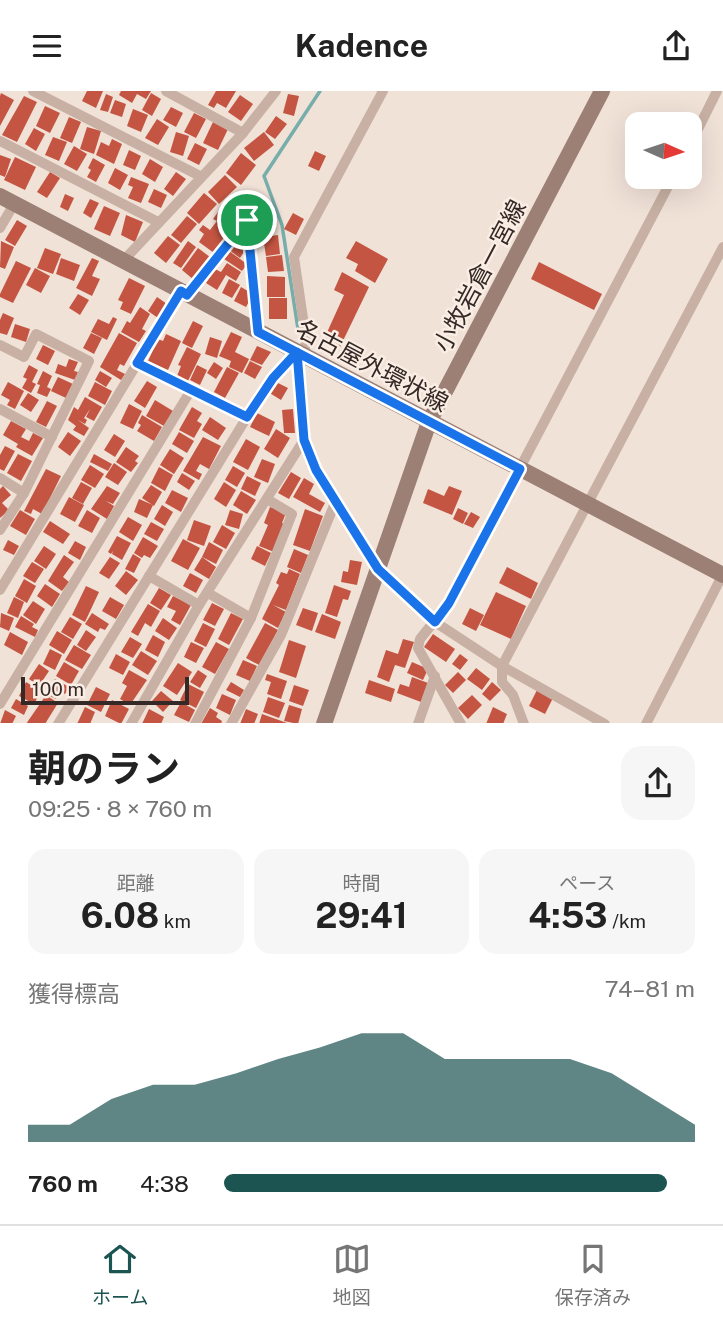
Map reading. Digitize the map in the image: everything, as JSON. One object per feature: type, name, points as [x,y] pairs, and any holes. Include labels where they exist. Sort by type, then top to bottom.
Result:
[{"type":"main road","name":"小牧岩倉一宮線","points":[[324,723],[429,422],[602,91]]},
{"type":"main road","name":"名古屋外環状線","points":[[7,200],[723,575]]},
{"type":"street","points":[[33,91],[200,176]]},
{"type":"street","points":[[166,91],[243,133]]},
{"type":"street","points":[[124,260],[243,133],[276,91]]},
{"type":"street","points":[[383,91],[294,257],[306,339],[300,354],[304,440],[316,470],[378,569],[435,622],[502,666],[606,723]]},
{"type":"street","points":[[702,124],[720,92]]},
{"type":"street","points":[[0,141],[158,222]]},
{"type":"street","points":[[461,723],[418,647],[420,639],[449,603],[667,189]]},
{"type":"street","points":[[0,227],[7,200]]},
{"type":"street","points":[[0,590],[137,363],[184,293],[247,220],[258,332]]},
{"type":"street","points":[[524,723],[513,695],[502,682],[502,666],[723,247]]},
{"type":"street","points":[[0,345],[24,357],[36,334],[89,361],[24,493],[0,530]]},
{"type":"street","points":[[58,723],[247,417],[273,378],[300,354]]},
{"type":"street","points":[[137,363],[247,417]]},
{"type":"street","points":[[0,704],[191,390]]},
{"type":"street","points":[[0,409],[52,437]]},
{"type":"street","points":[[131,723],[199,605],[304,440]]},
{"type":"street","points":[[0,478],[24,493]]},
{"type":"street","points":[[195,723],[251,618],[292,514],[267,499]]},
{"type":"street","points":[[231,723],[281,635],[335,503]]},
{"type":"street","points":[[646,723],[723,575]]},
{"type":"street","points":[[149,576],[199,605]]},
{"type":"street","points":[[208,593],[251,618]]},
{"type":"street","points":[[418,723],[435,676]]},
{"type":"building","points":[[87,91],[103,91],[96,108],[82,101]]},
{"type":"building","points":[[121,91],[151,91],[146,99],[137,94],[132,103],[119,95]]},
{"type":"building","points":[[216,91],[236,91],[226,108],[217,103],[214,108],[208,105]]},
{"type":"building","points":[[1,93],[14,100],[0,126],[0,96]]},
{"type":"building","points":[[151,93],[161,99],[152,116],[142,110]]},
{"type":"building","points":[[106,94],[113,97],[108,112],[100,110]]},
{"type":"building","points":[[288,94],[299,96],[294,116],[283,113]]},
{"type":"building","points":[[240,95],[253,104],[241,121],[228,112]]},
{"type":"building","points":[[24,96],[37,102],[17,142],[2,135]]},
{"type":"building","points":[[115,100],[126,104],[122,117],[110,113]]},
{"type":"building","points":[[45,106],[60,113],[50,133],[36,126]]},
{"type":"building","points":[[171,107],[183,113],[176,127],[163,120]]},
{"type":"building","points":[[133,109],[148,115],[141,132],[127,126]]},
{"type":"building","points":[[194,113],[206,119],[196,138],[184,132]]},
{"type":"building","points":[[276,116],[287,124],[275,139],[265,132]]},
{"type":"building","points":[[69,117],[81,122],[72,143],[60,138]]},
{"type":"building","points":[[157,119],[169,127],[158,145],[145,138]]},
{"type":"building","points":[[213,122],[228,129],[218,150],[203,143]]},
{"type":"building","points":[[87,127],[101,131],[94,154],[80,149]]},
{"type":"building","points":[[34,128],[45,134],[36,151],[25,144]]},
{"type":"building","points":[[176,132],[189,136],[183,156],[170,152]]},
{"type":"building","points":[[264,132],[274,145],[254,161],[244,148]]},
{"type":"building","points":[[53,137],[67,142],[59,161],[45,155]]},
{"type":"building","points":[[112,139],[122,144],[114,164],[96,155],[101,142],[109,146]]},
{"type":"building","points":[[195,143],[207,149],[199,165],[187,159]]},
{"type":"building","points":[[74,146],[87,154],[77,171],[64,164]]},
{"type":"building","points":[[129,150],[141,156],[135,170],[123,165]]},
{"type":"building","points":[[315,151],[326,156],[319,171],[308,166]]},
{"type":"building","points":[[241,153],[256,165],[241,185],[226,173]]},
{"type":"building","points":[[0,155],[11,159],[5,177],[0,175]]},
{"type":"building","points":[[15,157],[36,167],[25,190],[4,180]]},
{"type":"building","points":[[93,158],[105,165],[96,182],[87,177]]},
{"type":"building","points":[[150,159],[163,167],[155,182],[142,174]]},
{"type":"building","points":[[115,168],[128,175],[120,190],[108,183]]},
{"type":"building","points":[[50,172],[60,178],[47,198],[37,192]]},
{"type":"building","points":[[176,172],[186,179],[173,196],[164,189]]},
{"type":"building","points":[[225,175],[237,187],[219,204],[208,192]]},
{"type":"building","points":[[131,177],[149,184],[141,203],[128,198],[133,187],[128,185]]},
{"type":"building","points":[[154,189],[167,195],[161,208],[148,202]]},
{"type":"building","points":[[204,193],[217,204],[199,224],[187,213]]},
{"type":"building","points":[[65,194],[74,198],[68,211],[60,207]]},
{"type":"building","points":[[236,197],[249,206],[238,222],[225,213]]},
{"type":"building","points":[[90,199],[99,203],[91,218],[83,213]]},
{"type":"building","points":[[104,206],[120,213],[110,236],[94,229]]},
{"type":"building","points":[[218,212],[225,217],[222,221],[232,229],[214,253],[199,242],[204,234],[199,230],[203,225],[210,230],[217,221],[213,219]]},
{"type":"building","points":[[293,213],[304,219],[296,235],[284,229]]},
{"type":"building","points":[[126,215],[143,222],[135,242],[121,235]]},
{"type":"building","points":[[187,216],[197,224],[181,243],[171,235]]},
{"type":"building","points":[[17,220],[27,226],[15,246],[5,240]]},
{"type":"building","points":[[278,235],[280,254],[266,256],[263,237]]},
{"type":"building","points":[[168,236],[180,245],[166,263],[154,253]]},
{"type":"building","points":[[237,237],[249,244],[240,258],[229,250]]},
{"type":"building","points":[[1,241],[14,247],[5,269],[0,267]]},
{"type":"building","points":[[188,241],[196,247],[181,268],[173,263]]},
{"type":"building","points":[[356,241],[388,259],[375,283],[355,271],[358,264],[346,258]]},
{"type":"building","points":[[45,248],[61,254],[53,274],[37,268]]},
{"type":"building","points":[[198,248],[210,257],[194,280],[182,270]]},
{"type":"building","points":[[229,251],[247,264],[242,271],[224,259]]},
{"type":"building","points":[[282,255],[284,271],[268,272],[266,257]]},
{"type":"building","points":[[61,258],[80,265],[74,281],[56,274]]},
{"type":"building","points":[[92,258],[99,261],[92,276],[100,279],[92,296],[76,288]]},
{"type":"building","points":[[16,261],[31,268],[13,303],[0,297],[0,294]]},
{"type":"building","points":[[539,262],[602,294],[594,310],[531,279]]},
{"type":"building","points":[[227,263],[241,272],[236,281],[226,275],[217,290],[206,283],[215,269],[221,272]]},
{"type":"building","points":[[35,268],[50,276],[41,293],[26,285]]},
{"type":"building","points":[[342,272],[369,287],[340,347],[324,339],[344,295],[334,290]]},
{"type":"building","points":[[267,276],[285,277],[285,297],[267,297]]},
{"type":"building","points":[[129,278],[145,286],[131,314],[120,309],[123,302],[118,300]]},
{"type":"building","points":[[229,279],[240,285],[232,298],[222,293]]},
{"type":"building","points":[[241,287],[253,294],[246,307],[234,301]]},
{"type":"building","points":[[78,294],[89,300],[80,315],[69,308]]},
{"type":"building","points":[[157,297],[167,304],[158,318],[148,311]]},
{"type":"building","points":[[269,298],[287,298],[287,319],[269,319]]},
{"type":"building","points":[[140,307],[150,314],[142,329],[146,331],[139,342],[121,332]]},
{"type":"building","points":[[3,313],[14,318],[7,335],[0,333]]},
{"type":"building","points":[[113,317],[117,319],[107,340],[91,332],[98,319],[109,324]]},
{"type":"building","points":[[193,321],[203,326],[192,348],[182,343]]},
{"type":"building","points":[[15,324],[30,329],[26,342],[11,337]]},
{"type":"building","points":[[231,332],[242,337],[235,352],[249,359],[242,373],[229,367],[231,361],[219,356]]},
{"type":"building","points":[[91,333],[102,338],[94,354],[83,348]]},
{"type":"building","points":[[119,333],[137,343],[124,366],[120,364],[117,370],[125,374],[121,380],[100,367]]},
{"type":"building","points":[[166,334],[181,341],[168,370],[148,361],[158,339],[163,341]]},
{"type":"building","points":[[210,337],[222,341],[217,358],[205,354]]},
{"type":"building","points":[[43,345],[55,351],[48,365],[36,359]]},
{"type":"building","points":[[257,346],[271,352],[262,365],[250,360]]},
{"type":"building","points":[[187,347],[201,354],[188,381],[177,376],[181,366],[178,365]]},
{"type":"building","points":[[69,359],[78,362],[74,371],[78,372],[75,380],[55,373],[58,364],[66,367]]},
{"type":"building","points":[[250,361],[262,367],[255,379],[244,373]]},
{"type":"building","points":[[214,362],[223,368],[216,379],[207,373]]},
{"type":"building","points":[[29,365],[38,370],[32,382],[36,384],[31,393],[22,388],[27,379],[23,377]]},
{"type":"building","points":[[197,365],[207,370],[200,385],[190,380]]},
{"type":"building","points":[[227,367],[239,373],[225,398],[214,392]]},
{"type":"building","points":[[43,371],[52,376],[47,387],[51,389],[47,397],[37,393],[40,385],[37,384]]},
{"type":"building","points":[[100,371],[112,378],[106,387],[95,380]]},
{"type":"building","points":[[58,377],[73,384],[66,398],[51,391]]},
{"type":"building","points":[[147,381],[157,387],[145,408],[134,401]]},
{"type":"building","points":[[274,381],[288,388],[281,400],[268,392]]},
{"type":"building","points":[[8,382],[24,391],[15,409],[7,405],[10,400],[1,395]]},
{"type":"building","points":[[95,382],[112,391],[105,405],[88,396]]},
{"type":"building","points":[[28,393],[39,400],[31,412],[20,405]]},
{"type":"building","points":[[85,397],[102,407],[94,421],[86,417],[90,409],[84,418],[87,420],[85,424],[78,420],[89,428],[84,436],[73,430],[76,426],[68,420],[74,407],[78,410]]},
{"type":"building","points":[[155,400],[173,411],[164,426],[146,416]]},
{"type":"building","points":[[47,401],[57,406],[46,427],[36,422]]},
{"type":"building","points":[[129,404],[142,411],[133,429],[120,423]]},
{"type":"building","points":[[192,407],[202,413],[197,421],[202,424],[194,438],[179,430]]},
{"type":"building","points":[[293,409],[295,433],[284,433],[282,410]]},
{"type":"building","points":[[257,413],[275,422],[269,436],[250,427]]},
{"type":"building","points":[[142,415],[162,427],[154,441],[137,431]]},
{"type":"building","points":[[210,417],[226,428],[218,440],[202,430]]},
{"type":"building","points":[[11,421],[26,429],[21,437],[29,441],[33,433],[43,438],[32,456],[3,435]]},
{"type":"building","points":[[276,429],[290,438],[278,458],[264,449]]},
{"type":"building","points":[[68,432],[81,441],[70,456],[58,447]]},
{"type":"building","points":[[179,432],[194,441],[187,453],[172,444]]},
{"type":"building","points":[[114,434],[125,441],[115,457],[104,450]]},
{"type":"building","points":[[203,437],[221,446],[209,469],[200,464],[196,471],[202,474],[199,480],[183,471]]},
{"type":"building","points":[[246,439],[260,447],[248,470],[233,462]]},
{"type":"building","points":[[5,446],[15,451],[4,471],[0,469],[0,455]]},
{"type":"building","points":[[126,447],[139,456],[135,461],[138,463],[131,472],[116,462]]},
{"type":"building","points":[[170,449],[184,458],[174,474],[160,465]]},
{"type":"building","points":[[18,454],[32,461],[21,481],[7,473]]},
{"type":"building","points":[[94,454],[112,464],[108,471],[90,462]]},
{"type":"building","points":[[262,459],[275,464],[268,483],[254,477]]},
{"type":"building","points":[[114,463],[127,472],[118,485],[105,477]]},
{"type":"building","points":[[90,465],[104,474],[95,488],[81,480]]},
{"type":"building","points":[[233,466],[245,473],[237,487],[225,480]]},
{"type":"building","points":[[159,467],[173,475],[165,491],[151,483]]},
{"type":"building","points":[[46,469],[61,476],[42,514],[33,509],[31,514],[24,511]]},
{"type":"building","points":[[291,472],[301,478],[289,499],[278,493]]},
{"type":"building","points":[[182,473],[195,481],[189,490],[177,482]]},
{"type":"building","points":[[247,476],[261,483],[255,496],[241,489]]},
{"type":"building","points":[[304,478],[314,484],[309,494],[325,503],[320,512],[293,497]]},
{"type":"building","points":[[81,482],[92,488],[83,504],[72,498]]},
{"type":"building","points":[[224,482],[236,490],[226,507],[214,499]]},
{"type":"building","points":[[151,485],[162,492],[154,506],[142,498]]},
{"type":"building","points":[[3,486],[11,495],[2,503],[9,510],[0,518],[0,489]]},
{"type":"building","points":[[107,486],[120,493],[113,504],[106,501],[114,506],[107,519],[91,509]]},
{"type":"building","points":[[449,486],[462,491],[452,515],[423,503],[428,489],[444,496]]},
{"type":"building","points":[[172,490],[188,498],[181,512],[165,503]]},
{"type":"building","points":[[241,491],[256,500],[247,514],[233,505]]},
{"type":"building","points":[[69,497],[84,505],[75,522],[60,514]]},
{"type":"building","points":[[139,499],[153,505],[147,518],[134,512]]},
{"type":"building","points":[[162,505],[173,512],[165,526],[154,519]]},
{"type":"building","points":[[270,507],[286,513],[282,523],[285,524],[274,552],[259,546],[268,525],[264,523]]},
{"type":"building","points":[[458,508],[468,513],[463,524],[453,519]]},
{"type":"building","points":[[305,509],[323,516],[310,551],[293,545]]},
{"type":"building","points":[[20,510],[35,519],[26,535],[10,526]]},
{"type":"building","points":[[87,510],[100,518],[92,533],[78,526]]},
{"type":"building","points":[[230,510],[243,514],[239,529],[225,525]]},
{"type":"building","points":[[471,512],[480,517],[473,528],[464,524]]},
{"type":"building","points":[[128,517],[142,525],[133,541],[119,532]]},
{"type":"building","points":[[194,520],[211,526],[204,546],[187,540]]},
{"type":"building","points":[[50,521],[70,534],[63,544],[43,532]]},
{"type":"building","points":[[151,522],[164,529],[157,541],[144,534]]},
{"type":"building","points":[[222,525],[235,533],[226,549],[213,542]]},
{"type":"building","points":[[117,536],[131,543],[122,560],[112,554],[113,551],[111,554],[108,552]]},
{"type":"building","points":[[143,537],[158,546],[150,558],[144,555],[142,558],[134,553]]},
{"type":"building","points":[[183,539],[200,548],[188,570],[171,561]]},
{"type":"building","points":[[8,540],[19,546],[14,555],[3,550]]},
{"type":"building","points":[[75,541],[86,547],[80,560],[68,553]]},
{"type":"building","points":[[209,542],[223,550],[216,564],[202,557]]},
{"type":"building","points":[[44,546],[56,554],[46,569],[34,561]]},
{"type":"building","points":[[257,546],[271,553],[265,566],[251,559]]},
{"type":"building","points":[[294,549],[308,555],[301,573],[287,567]]},
{"type":"building","points":[[133,554],[141,559],[134,573],[125,569]]},
{"type":"building","points":[[64,555],[74,562],[63,577],[69,582],[62,591],[48,581]]},
{"type":"building","points":[[110,557],[120,563],[109,579],[99,573]]},
{"type":"building","points":[[202,557],[216,567],[209,579],[194,570]]},
{"type":"building","points":[[350,560],[362,562],[357,585],[341,582],[343,571],[348,572]]},
{"type":"building","points":[[32,562],[44,569],[35,583],[23,576]]},
{"type":"building","points":[[507,567],[538,583],[531,599],[499,583]]},
{"type":"building","points":[[289,569],[300,574],[286,610],[273,605],[286,612],[278,628],[262,619],[279,585],[276,583],[281,572],[287,574]]},
{"type":"building","points":[[126,571],[138,580],[126,595],[115,586]]},
{"type":"building","points":[[190,573],[203,580],[196,593],[183,586]]},
{"type":"building","points":[[24,579],[36,586],[27,603],[15,596]]},
{"type":"building","points":[[45,584],[60,594],[52,607],[37,596]]},
{"type":"building","points":[[334,585],[351,591],[348,600],[343,599],[337,617],[325,613]]},
{"type":"building","points":[[86,586],[99,592],[85,622],[72,615]]},
{"type":"building","points":[[159,588],[171,595],[161,610],[150,603]]},
{"type":"building","points":[[496,592],[526,606],[511,639],[480,625]]},
{"type":"building","points":[[173,596],[191,605],[180,625],[171,620],[176,611],[167,607]]},
{"type":"building","points":[[14,597],[24,602],[18,618],[7,613]]},
{"type":"building","points":[[110,597],[124,605],[116,619],[102,611]]},
{"type":"building","points":[[33,601],[45,609],[36,624],[23,615]]},
{"type":"building","points":[[212,603],[224,609],[215,626],[203,620]]},
{"type":"building","points":[[148,604],[160,611],[151,627],[145,623],[138,636],[131,632]]},
{"type":"building","points":[[303,608],[318,613],[312,631],[296,625]]},
{"type":"building","points":[[470,608],[484,615],[476,631],[462,624]]},
{"type":"building","points":[[1,613],[14,618],[9,631],[0,627]]},
{"type":"building","points":[[92,613],[109,624],[105,630],[100,628],[98,632],[85,624]]},
{"type":"building","points":[[231,613],[243,619],[229,645],[218,639]]},
{"type":"building","points":[[322,614],[341,622],[335,639],[315,632]]},
{"type":"building","points":[[21,616],[38,630],[35,637],[15,627]]},
{"type":"building","points":[[70,617],[82,624],[73,639],[61,632]]},
{"type":"building","points":[[163,618],[177,628],[169,640],[155,631]]},
{"type":"building","points":[[203,623],[215,629],[206,647],[194,641]]},
{"type":"building","points":[[265,623],[278,630],[259,665],[246,658]]},
{"type":"building","points":[[86,630],[96,637],[86,651],[77,645]]},
{"type":"building","points":[[57,631],[72,640],[64,654],[49,645]]},
{"type":"building","points":[[10,632],[28,642],[22,655],[4,645]]},
{"type":"building","points":[[433,634],[455,649],[446,662],[424,647]]},
{"type":"building","points":[[153,635],[165,642],[158,657],[145,650]]},
{"type":"building","points":[[130,637],[142,644],[133,658],[121,652]]},
{"type":"building","points":[[403,639],[414,642],[405,668],[395,665],[389,682],[377,677],[386,650],[398,654]]},
{"type":"building","points":[[289,640],[306,646],[296,678],[279,672]]},
{"type":"building","points":[[191,642],[204,648],[196,663],[184,657]]},
{"type":"building","points":[[216,642],[229,649],[215,674],[202,667]]},
{"type":"building","points":[[74,645],[91,655],[82,669],[65,660]]},
{"type":"building","points":[[50,649],[62,655],[55,670],[43,664]]},
{"type":"building","points":[[141,651],[157,661],[148,675],[132,665]]},
{"type":"building","points":[[116,654],[130,662],[123,675],[109,668]]},
{"type":"building","points":[[460,654],[468,660],[460,670],[452,664]]},
{"type":"building","points":[[243,660],[257,666],[250,681],[236,675]]},
{"type":"building","points":[[64,662],[79,671],[71,685],[56,676]]},
{"type":"building","points":[[412,662],[428,669],[423,680],[407,673]]},
{"type":"building","points":[[178,663],[192,672],[177,695],[163,686]]},
{"type":"building","points":[[39,664],[49,671],[39,686],[29,679]]},
{"type":"building","points":[[476,668],[490,679],[482,690],[467,679]]},
{"type":"building","points":[[129,670],[147,680],[130,705],[120,699],[127,686],[122,683]]},
{"type":"building","points":[[198,670],[207,676],[200,688],[190,682]]},
{"type":"building","points":[[458,672],[466,680],[453,693],[445,685]]},
{"type":"building","points":[[267,674],[287,681],[281,699],[267,694],[271,682],[265,680]]},
{"type":"building","points":[[412,677],[428,683],[421,702],[397,693],[400,684],[409,687]]},
{"type":"building","points":[[55,679],[69,687],[65,694],[60,691],[56,699],[46,694]]},
{"type":"building","points":[[369,680],[395,689],[391,702],[365,693]]},
{"type":"building","points":[[26,682],[41,691],[34,704],[19,696]]},
{"type":"building","points":[[231,682],[244,690],[240,697],[226,690]]},
{"type":"building","points":[[492,682],[501,690],[490,701],[482,694]]},
{"type":"building","points":[[188,684],[204,692],[196,708],[180,700]]},
{"type":"building","points":[[294,685],[309,690],[303,706],[289,701]]},
{"type":"building","points":[[96,687],[110,694],[101,712],[87,705]]},
{"type":"building","points":[[537,690],[553,698],[545,714],[529,706]]},
{"type":"building","points":[[161,691],[173,701],[163,712],[152,701]]},
{"type":"building","points":[[222,694],[236,700],[230,715],[216,708]]},
{"type":"building","points":[[46,695],[58,703],[46,723],[27,723]]},
{"type":"building","points":[[472,695],[482,705],[468,719],[458,708]]},
{"type":"building","points":[[268,697],[285,703],[279,718],[263,712]]},
{"type":"building","points":[[16,699],[28,706],[24,715],[11,708]]},
{"type":"building","points":[[112,700],[129,709],[122,723],[105,716]]},
{"type":"building","points":[[181,702],[195,710],[189,722],[174,715]]},
{"type":"building","points":[[289,705],[302,709],[298,723],[284,721]]},
{"type":"building","points":[[85,707],[95,712],[90,723],[77,723]]},
{"type":"building","points":[[493,707],[507,714],[503,723],[486,723]]},
{"type":"building","points":[[210,708],[218,713],[216,717],[222,721],[221,723],[202,723]]},
{"type":"building","points":[[149,709],[164,717],[161,723],[142,723]]},
{"type":"building","points":[[246,709],[258,714],[254,723],[240,723]]},
{"type":"building","points":[[5,710],[16,716],[12,723],[0,723]]},
{"type":"building","points":[[262,714],[287,723],[259,723]]},
{"type":"waterway","points":[[298,329],[282,225],[264,176],[320,91]]},
{"type":"route","points":[[247,220],[187,295],[181,291],[137,363],[247,417],[273,378],[297,352],[304,440],[316,470],[378,569],[435,622],[449,603],[520,469],[429,422],[297,352],[258,332],[247,220]]}]
